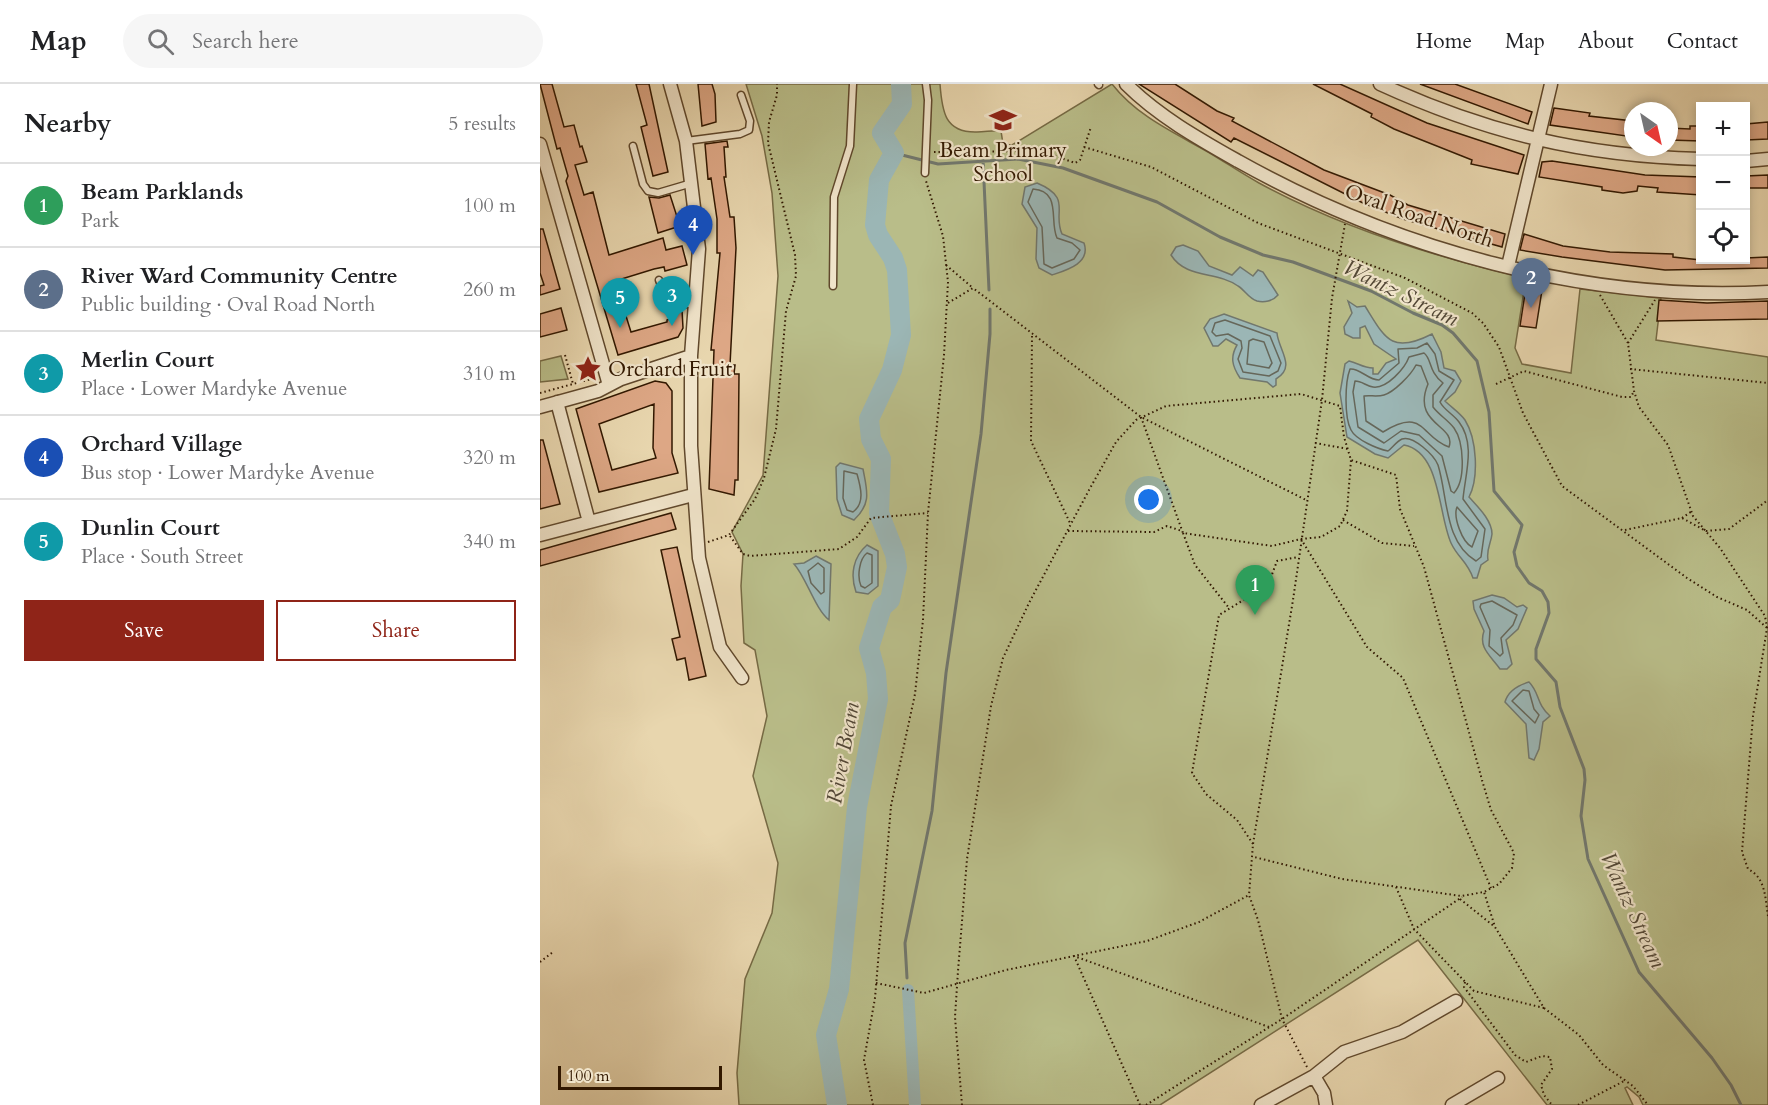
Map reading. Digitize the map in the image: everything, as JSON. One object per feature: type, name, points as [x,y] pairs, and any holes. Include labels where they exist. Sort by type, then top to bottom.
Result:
[{"type":"street","points":[[670,84],[686,141],[699,249],[691,356],[693,495],[698,544],[720,647],[742,678]]},
{"type":"street","name":"Oval Road North","points":[[1126,84],[1145,102],[1209,144],[1272,181],[1347,214],[1410,238],[1508,266],[1596,284],[1660,292],[1768,292]]},
{"type":"street","points":[[1380,84],[1472,122],[1537,141],[1640,157],[1696,159]]},
{"type":"street","points":[[1508,266],[1551,84]]},
{"type":"street","points":[[540,144],[608,380]]},
{"type":"street","points":[[1750,161],[1768,159]]},
{"type":"street","points":[[540,407],[608,380],[691,356]]},
{"type":"street","points":[[557,402],[589,522]]},
{"type":"street","points":[[540,535],[693,495]]},
{"type":"street","points":[[1261,1105],[1314,1076],[1344,1052],[1402,1032],[1456,1001]]},
{"type":"street","points":[[1314,1076],[1324,1093],[1326,1105]]},
{"type":"street","points":[[1452,1105],[1498,1078]]},
{"type":"lane","points":[[833,286],[834,197],[850,146],[853,84]]},
{"type":"lane","points":[[925,173],[928,100],[926,84]]},
{"type":"lane","points":[[686,141],[740,134],[749,130],[750,121],[741,95]]},
{"type":"lane","points":[[633,146],[643,184],[648,191],[658,193],[692,183]]},
{"type":"lane","points":[[659,280],[668,303],[678,305],[696,303]]},
{"type":"path","points":[[698,544],[729,535],[755,499],[767,468],[776,429],[786,311],[796,276],[795,255],[768,143],[777,84]]},
{"type":"path","points":[[925,153],[1042,151],[1075,163],[1080,160],[1091,127]]},
{"type":"path","points":[[1084,147],[1151,167],[1258,223],[1405,278],[1472,313],[1483,323],[1499,347],[1532,434],[1562,486],[1596,513],[1625,530],[1687,578],[1717,597],[1747,610],[1767,628]]},
{"type":"path","points":[[873,1105],[864,1060],[876,983],[891,806],[915,694],[946,304],[943,236],[929,197],[925,173]]},
{"type":"path","points":[[1314,1076],[1282,1019],[1258,920],[1249,895],[1254,857],[1253,844],[1299,557],[1322,400],[1332,298],[1347,214]]},
{"type":"path","points":[[946,265],[1032,336],[1142,417],[1306,500]]},
{"type":"path","points":[[1596,284],[1628,343],[1630,369],[1639,407],[1668,445],[1692,511],[1765,616],[1767,628],[1753,716],[1742,852],[1744,862],[1762,881],[1768,916]]},
{"type":"path","points":[[946,304],[973,288]]},
{"type":"path","points":[[1628,343],[1660,292]]},
{"type":"path","points":[[1032,336],[1031,441],[1071,525]]},
{"type":"path","points":[[565,355],[573,384]]},
{"type":"path","points":[[1630,369],[1768,383]]},
{"type":"path","points":[[1496,384],[1524,371],[1622,397],[1631,396],[1634,391]]},
{"type":"path","points":[[540,393],[573,384],[608,380]]},
{"type":"path","points":[[962,1105],[955,1017],[957,982],[968,859],[991,706],[1003,658],[1071,525],[1116,442],[1142,417],[1166,406],[1301,394],[1340,406],[1351,460],[1347,511],[1340,526],[1321,537],[1272,546],[1182,532],[1167,526],[1154,532],[1068,531]]},
{"type":"path","points":[[1142,417],[1195,565],[1229,608]]},
{"type":"path","points":[[1315,443],[1348,449]]},
{"type":"path","points":[[1146,1105],[1282,1019],[1460,898],[1484,892],[1500,884],[1512,868],[1514,853],[1491,810],[1424,567],[1400,508],[1396,475],[1351,460]]},
{"type":"path","points":[[1682,518],[1706,531],[1729,529],[1768,500]]},
{"type":"path","points":[[1625,530],[1682,518],[1692,511]]},
{"type":"path","points":[[729,535],[743,554],[750,556],[839,549],[857,537],[871,519],[928,513]]},
{"type":"path","points":[[1343,520],[1382,543],[1416,546]]},
{"type":"path","points":[[1301,539],[1367,647],[1403,678],[1491,888]]},
{"type":"path","points":[[1253,844],[1238,820],[1206,794],[1192,773],[1219,615],[1268,585],[1277,561],[1299,557]]},
{"type":"path","points":[[1254,857],[1307,873],[1464,896]]},
{"type":"path","points":[[1396,887],[1414,929],[1474,991],[1544,1008]]},
{"type":"path","points":[[1484,892],[1495,927],[1544,1008],[1579,1035],[1603,1065],[1626,1080],[1648,1105]]},
{"type":"path","points":[[876,983],[924,993],[957,982],[1147,941],[1208,918],[1249,895]]},
{"type":"path","points":[[1460,898],[1495,927]]},
{"type":"path","points":[[540,962],[553,952]]},
{"type":"path","points":[[1074,956],[1269,1027]]},
{"type":"path","points":[[1074,956],[1140,1105]]},
{"type":"path","points":[[1465,982],[1464,987],[1515,1055],[1526,1062],[1542,1056],[1550,1057],[1552,1069],[1541,1085],[1544,1095],[1552,1105]]},
{"type":"path","points":[[1578,1105],[1626,1080]]},
{"type":"green space","points":[[746,84],[940,84],[944,112],[952,125],[966,131],[1001,131],[1003,144],[1012,145],[1112,84],[1133,105],[1156,122],[1252,179],[1323,214],[1423,251],[1526,278],[1515,348],[1522,364],[1571,373],[1580,289],[1661,298],[1656,340],[1768,357],[1768,1105],[1643,1105],[1639,1097],[1627,1087],[1625,1088],[1633,1105],[1547,1105],[1418,940],[1160,1105],[739,1105],[737,1073],[745,979],[772,913],[778,863],[753,776],[767,716],[755,650],[744,643],[741,586],[743,554],[732,532],[763,475],[778,276],[772,193],[762,136]]},
{"type":"green space","points":[[561,356],[568,379],[540,382],[540,361]]},
{"type":"water","points":[[1037,183],[1055,194],[1058,200],[1062,234],[1084,243],[1084,256],[1081,261],[1052,275],[1039,268],[1036,259],[1037,228],[1022,204],[1025,187]]},
{"type":"water","points":[[1183,245],[1198,251],[1209,266],[1232,275],[1240,267],[1253,276],[1258,270],[1263,272],[1278,295],[1268,301],[1257,301],[1230,281],[1185,268],[1171,255],[1176,247]]},
{"type":"water","points":[[1348,301],[1357,307],[1365,306],[1384,334],[1398,343],[1407,343],[1432,334],[1441,352],[1444,368],[1455,371],[1461,381],[1455,392],[1445,401],[1463,417],[1469,428],[1474,448],[1475,469],[1469,497],[1487,519],[1492,534],[1488,560],[1481,565],[1477,578],[1473,578],[1451,543],[1437,486],[1425,459],[1416,450],[1404,445],[1388,458],[1375,454],[1347,437],[1340,393],[1345,364],[1349,361],[1373,368],[1373,374],[1378,374],[1386,363],[1396,359],[1374,344],[1365,326],[1360,328],[1360,338],[1353,338],[1345,334],[1344,327],[1352,313]]},
{"type":"water","points":[[1224,314],[1277,333],[1286,363],[1282,374],[1276,379],[1276,385],[1273,387],[1267,382],[1240,378],[1233,362],[1233,354],[1237,345],[1226,339],[1218,346],[1213,346],[1204,328],[1210,319]]},
{"type":"water","points":[[840,463],[863,469],[867,490],[866,502],[854,520],[842,515],[837,499],[836,467]]},
{"type":"water","points":[[867,545],[878,551],[878,586],[868,594],[856,592],[853,579],[856,561]]},
{"type":"water","points":[[816,556],[831,564],[829,620],[819,608],[794,564],[804,563]]},
{"type":"water","points":[[1492,595],[1504,598],[1517,607],[1523,605],[1527,608],[1518,629],[1506,640],[1512,664],[1507,669],[1500,669],[1486,652],[1483,642],[1484,631],[1474,609],[1473,601]]},
{"type":"water","points":[[1529,682],[1542,707],[1550,716],[1543,722],[1539,749],[1534,760],[1529,758],[1526,724],[1505,702],[1514,689]]},
{"type":"building","points":[[540,84],[552,84],[564,127],[574,125],[587,162],[575,165],[584,195],[593,192],[609,255],[663,238],[666,250],[682,246],[687,265],[665,271],[664,267],[654,269],[615,281],[631,332],[667,322],[672,318],[669,309],[682,310],[683,328],[678,337],[618,355],[566,181],[568,176],[560,148],[557,149]]},
{"type":"building","points":[[636,84],[649,84],[668,172],[653,176],[641,127],[647,125]]},
{"type":"building","points":[[698,84],[712,84],[715,94],[716,122],[702,126]]},
{"type":"building","points":[[1139,84],[1175,84],[1217,111],[1234,118],[1232,121],[1324,170],[1390,195],[1408,205],[1505,234],[1502,247],[1403,219],[1363,203],[1234,138],[1231,142]]},
{"type":"building","points":[[1313,84],[1340,84],[1427,123],[1524,155],[1518,174],[1471,164],[1472,160],[1394,129],[1371,117],[1372,114]]},
{"type":"building","points":[[1420,84],[1455,84],[1532,112],[1528,124]]},
{"type":"building","points":[[1554,108],[1590,113],[1589,116],[1624,120],[1624,136],[1550,125]]},
{"type":"building","points":[[1768,122],[1768,139],[1750,140],[1750,124]]},
{"type":"building","points":[[1690,126],[1696,126],[1696,141],[1678,140],[1678,128],[1690,129]]},
{"type":"building","points":[[727,141],[728,147],[724,147],[726,177],[724,177],[730,217],[734,217],[736,248],[730,365],[735,365],[734,374],[739,374],[738,480],[735,480],[734,495],[709,489],[714,350],[711,350],[720,253],[717,253],[717,219],[711,178],[708,179],[705,144]]},
{"type":"building","points":[[1552,161],[1645,175],[1696,177],[1696,195],[1657,192],[1658,188],[1638,186],[1637,191],[1623,193],[1602,190],[1602,187],[1539,177],[1542,162]]},
{"type":"building","points":[[1768,175],[1768,188],[1750,188],[1750,176]]},
{"type":"building","points":[[670,195],[680,226],[658,233],[649,197],[659,198]]},
{"type":"building","points":[[540,229],[543,229],[560,289],[540,295],[540,286],[544,285],[540,273]]},
{"type":"building","points":[[1524,234],[1563,246],[1610,252],[1673,254],[1673,257],[1696,259],[1696,264],[1750,264],[1750,258],[1768,257],[1768,268],[1665,270],[1520,250]]},
{"type":"building","points":[[1526,287],[1542,290],[1536,328],[1520,326]]},
{"type":"building","points":[[1659,300],[1707,303],[1768,301],[1768,319],[1657,321]]},
{"type":"building","points":[[561,308],[567,330],[540,337],[540,314]]},
{"type":"building","points":[[655,381],[666,383],[672,391],[672,453],[678,473],[599,492],[576,409]],"holes":[[[654,404],[653,448],[656,458],[612,470],[599,424]]]},
{"type":"building","points":[[540,440],[543,440],[560,504],[540,509]]},
{"type":"building","points":[[671,513],[676,529],[540,566],[540,550]]},
{"type":"building","points":[[677,547],[706,676],[689,680],[685,658],[677,660],[672,639],[680,637],[661,550]]},
{"type":"waterway","name":"River Beam","points":[[837,1105],[826,1035],[839,989],[857,807],[878,699],[876,673],[869,648],[882,607],[890,600],[897,567],[895,554],[879,513],[881,459],[871,439],[869,419],[892,370],[901,335],[897,270],[875,225],[879,180],[894,153],[882,133],[902,104],[901,84]]},
{"type":"waterway","name":"Wantz Stream","points":[[894,153],[938,164],[1018,159],[1063,168],[1157,202],[1220,237],[1263,255],[1293,262],[1371,291],[1442,325],[1453,333],[1477,361],[1489,412],[1494,491],[1522,525],[1514,552],[1517,566],[1529,583],[1542,591],[1548,602],[1549,613],[1536,649],[1536,659],[1556,682],[1560,707],[1584,769],[1581,816],[1588,859],[1639,972],[1712,1058],[1731,1085],[1741,1105]]},
{"type":"waterway","points":[[983,160],[989,290]]},
{"type":"waterway","points":[[907,978],[905,943],[932,811],[946,673],[981,434],[990,309]]},
{"type":"waterway","points":[[908,990],[915,1105]]},
{"type":"place","name":"Beam Primary School","points":[[1003,120]]},
{"type":"place","name":"Orchard Village","points":[[693,255]]},
{"type":"place","name":"River Ward Community Centre","points":[[1531,308]]},
{"type":"place","name":"Merlin Court","points":[[672,326]]},
{"type":"place","name":"Dunlin Court","points":[[620,328]]},
{"type":"place","name":"Orchard Fruit","points":[[588,369]]},
{"type":"place","name":"Beam Parklands","points":[[1255,615]]}]
